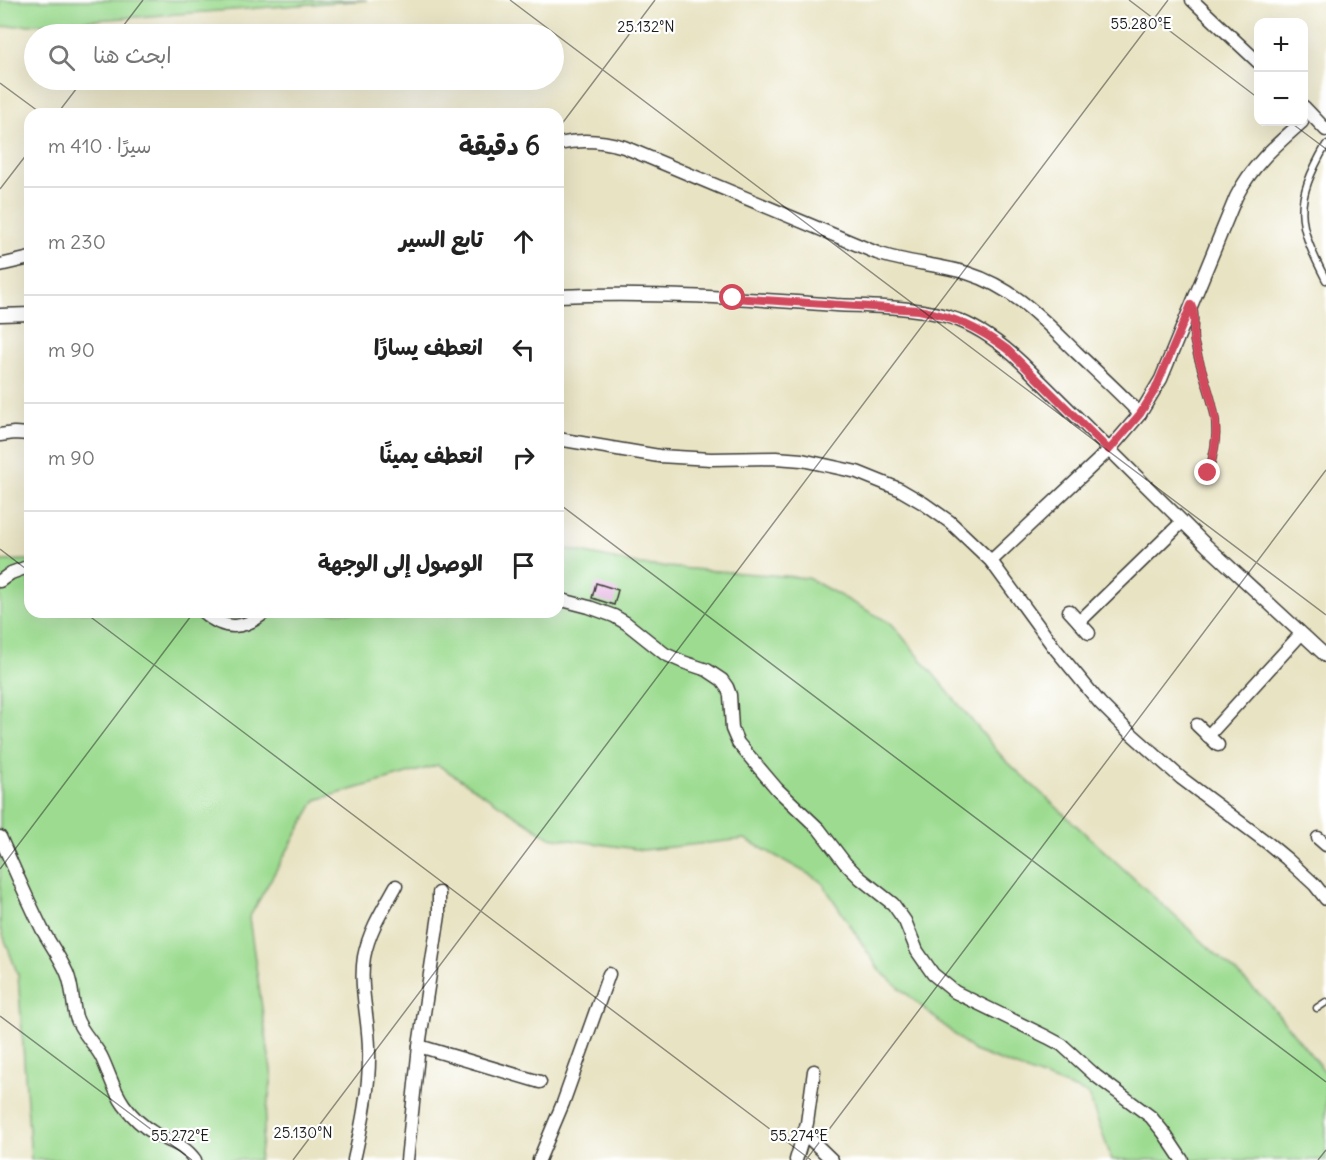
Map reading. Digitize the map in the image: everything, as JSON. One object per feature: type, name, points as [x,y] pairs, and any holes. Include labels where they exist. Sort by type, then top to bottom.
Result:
[{"type":"street","points":[[1192,0],[1254,58]]},
{"type":"street","points":[[1308,118],[1326,130]]},
{"type":"street","points":[[991,561],[1109,450],[1140,414],[1161,379],[1242,185],[1263,158],[1295,126]]},
{"type":"street","points":[[564,143],[585,140],[624,147],[877,253],[892,258],[945,267],[999,286],[1030,307],[1140,414]]},
{"type":"street","points":[[0,265],[24,259]]},
{"type":"street","points":[[564,296],[733,298],[919,310],[957,320],[975,328],[1008,350],[1182,522],[1326,656]]},
{"type":"street","points":[[0,315],[24,314]]},
{"type":"street","points":[[0,435],[24,434]]},
{"type":"street","points":[[564,440],[659,456],[802,460],[857,472],[899,489],[923,502],[950,522],[991,561],[1058,653],[1100,703],[1126,729],[1181,778],[1278,852],[1326,899]]},
{"type":"street","points":[[1079,622],[1182,522]]},
{"type":"street","points":[[0,581],[11,573],[24,568]]},
{"type":"street","points":[[564,601],[614,616],[665,654],[707,670],[722,680],[730,695],[732,729],[738,743],[777,789],[819,829],[852,871],[894,904],[917,951],[933,974],[955,992],[1062,1045],[1096,1076],[1151,1117],[1182,1160]]},
{"type":"street","points":[[1069,611],[1089,633]]},
{"type":"street","points":[[211,618],[219,624],[236,626],[256,618]]},
{"type":"street","points":[[1208,736],[1301,634]]},
{"type":"street","points":[[1197,725],[1218,745]]},
{"type":"street","points":[[0,837],[41,927],[68,975],[76,1018],[81,1029],[99,1053],[122,1102],[142,1125],[184,1147],[195,1160]]},
{"type":"street","points":[[354,1160],[369,1064],[369,1031],[363,985],[364,957],[372,930],[396,886]]},
{"type":"street","points":[[407,1160],[419,1046],[439,915],[439,893]]},
{"type":"street","points":[[539,1160],[563,1103],[609,974]]},
{"type":"street","points":[[419,1046],[540,1082]]},
{"type":"street","points":[[796,1160],[810,1104],[814,1071]]},
{"type":"street","points":[[804,1132],[832,1160]]},
{"type":"lane","points":[[1326,145],[1306,184],[1302,206],[1307,240],[1326,280]]},
{"type":"lane","points":[[1191,305],[1194,313],[1194,340],[1212,400],[1216,423],[1215,448],[1208,473]]},
{"type":"lane","points":[[1317,1008],[1326,1002]]},
{"type":"green space","points":[[0,0],[367,0],[24,24],[0,27]]},
{"type":"green space","points":[[564,548],[641,565],[808,578],[892,624],[1002,757],[1267,1001],[1326,1073],[1326,1160],[1112,1160],[1088,1094],[974,1051],[880,971],[821,881],[745,839],[643,850],[549,837],[438,765],[316,800],[249,918],[272,1077],[259,1160],[31,1160],[18,975],[0,927],[0,561],[24,560],[24,618],[564,618]]},
{"type":"building","points":[[596,583],[618,590],[614,605],[592,598]]},
{"type":"route","points":[[733,298],[919,310],[957,320],[975,328],[1008,350],[1109,450],[1140,414],[1155,390],[1191,305],[1194,313],[1194,340],[1215,411],[1215,448],[1208,473]]}]
